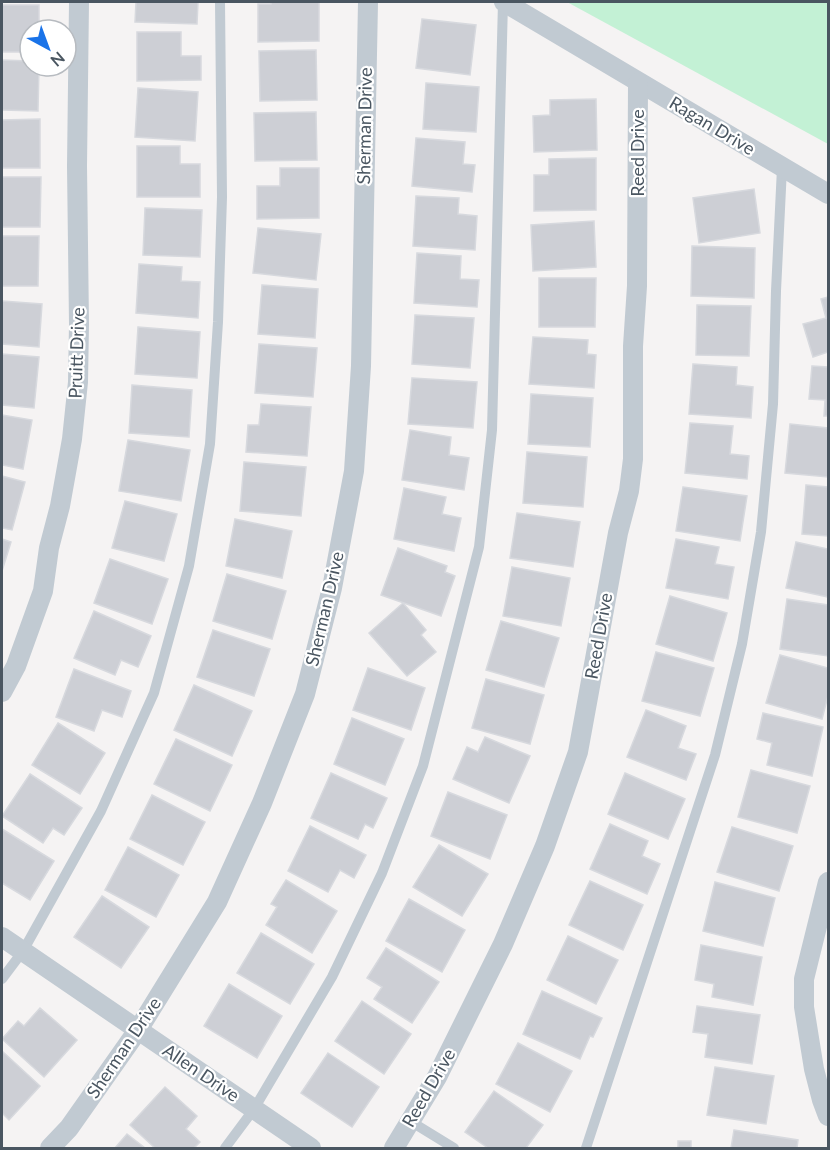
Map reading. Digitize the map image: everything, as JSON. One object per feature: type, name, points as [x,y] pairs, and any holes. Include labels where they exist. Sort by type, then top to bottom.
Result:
[{"type":"street","name":"Pruitt Drive","points":[[2,692],[16,666],[43,591],[49,548],[60,506],[72,439],[78,382],[79,324],[77,166],[79,2]]},
{"type":"street","name":"Sherman Drive","points":[[50,1149],[69,1128],[138,1030],[217,902],[262,803],[305,694],[332,588],[354,471],[361,366],[368,2]]},
{"type":"street","name":"Ragan Drive","points":[[503,2],[828,194]]},
{"type":"street","name":"Reed Drive","points":[[393,1149],[437,1077],[508,933],[545,846],[578,752],[618,533],[629,491],[633,459],[638,83]]},
{"type":"street","points":[[828,882],[804,979],[804,1007],[814,1069],[828,1116]]},
{"type":"street","name":"Allen Drive","points":[[2,937],[311,1149]]},
{"type":"lane","points":[[2,979],[23,951],[101,811],[154,693],[189,566],[210,444],[218,322],[222,196],[220,2]]},
{"type":"lane","points":[[225,1149],[254,1109],[332,977],[382,873],[423,766],[479,547],[492,430],[503,2]]},
{"type":"lane","points":[[586,1149],[715,755],[742,644],[761,532],[772,404],[782,168]]},
{"type":"lane","points":[[410,1121],[454,1149]]},
{"type":"green space","points":[[567,2],[828,2],[828,144]]},
{"type":"building","points":[[136,2],[198,2],[197,24],[135,22]]},
{"type":"building","points":[[271,2],[319,2],[319,41],[258,42],[258,4],[271,4]]},
{"type":"building","points":[[2,5],[39,5],[39,18],[18,18],[18,52],[2,52]]},
{"type":"building","points":[[422,19],[476,25],[470,75],[416,68]]},
{"type":"building","points":[[137,32],[181,32],[181,56],[201,56],[201,80],[137,81]]},
{"type":"building","points":[[316,50],[317,100],[260,101],[259,51]]},
{"type":"building","points":[[2,60],[18,61],[18,78],[39,78],[38,111],[2,110]]},
{"type":"building","points":[[426,83],[479,87],[476,132],[423,129]]},
{"type":"building","points":[[138,88],[198,92],[195,141],[135,137]]},
{"type":"building","points":[[596,99],[597,150],[534,152],[533,116],[550,115],[550,100]]},
{"type":"building","points":[[316,112],[317,160],[255,161],[254,113]]},
{"type":"building","points":[[40,119],[40,168],[2,168],[2,120]]},
{"type":"building","points":[[416,138],[465,142],[463,164],[475,165],[472,192],[412,186]]},
{"type":"building","points":[[137,146],[180,146],[180,164],[200,164],[200,197],[137,197]]},
{"type":"building","points":[[596,158],[596,210],[534,211],[534,175],[549,175],[549,159]]},
{"type":"building","points":[[280,168],[319,168],[319,218],[257,219],[257,186],[280,186]]},
{"type":"building","points":[[2,177],[41,177],[40,227],[2,227]]},
{"type":"building","points":[[754,189],[760,233],[699,243],[693,198]]},
{"type":"building","points":[[416,196],[459,198],[458,214],[477,216],[475,250],[413,246]]},
{"type":"building","points":[[145,208],[202,210],[200,257],[143,255]]},
{"type":"building","points":[[594,221],[596,267],[533,271],[531,225]]},
{"type":"building","points":[[258,228],[321,234],[316,280],[253,273]]},
{"type":"building","points":[[2,236],[39,236],[38,286],[2,286]]},
{"type":"building","points":[[692,246],[755,248],[754,298],[691,296]]},
{"type":"building","points":[[417,253],[461,256],[460,279],[479,280],[477,307],[414,303]]},
{"type":"building","points":[[139,264],[182,267],[181,281],[200,282],[198,318],[136,313]]},
{"type":"building","points":[[539,278],[596,278],[595,327],[539,327]]},
{"type":"building","points":[[262,285],[318,289],[315,338],[258,334]]},
{"type":"building","points":[[828,297],[828,352],[813,357],[803,324],[826,318],[821,299]]},
{"type":"building","points":[[2,301],[42,304],[39,347],[2,344]]},
{"type":"building","points":[[697,305],[751,306],[749,356],[696,355]]},
{"type":"building","points":[[415,315],[474,318],[470,368],[412,364]]},
{"type":"building","points":[[138,327],[200,332],[197,378],[135,374]]},
{"type":"building","points":[[533,337],[588,340],[587,354],[596,355],[594,388],[529,384]]},
{"type":"building","points":[[259,344],[317,348],[313,397],[255,393]]},
{"type":"building","points":[[2,354],[39,357],[34,408],[2,405]]},
{"type":"building","points":[[693,364],[737,367],[736,385],[753,387],[751,418],[689,414]]},
{"type":"building","points":[[812,366],[828,367],[828,416],[824,416],[825,400],[809,399]]},
{"type":"building","points":[[412,378],[477,382],[473,428],[408,424]]},
{"type":"building","points":[[132,385],[192,390],[189,437],[129,433]]},
{"type":"building","points":[[531,394],[593,398],[590,447],[528,444]]},
{"type":"building","points":[[261,404],[311,407],[307,456],[246,452],[248,425],[259,425]]},
{"type":"building","points":[[2,415],[32,420],[23,469],[2,465]]},
{"type":"building","points":[[690,423],[733,426],[730,454],[749,456],[747,479],[685,473]]},
{"type":"building","points":[[790,424],[828,428],[828,477],[785,473]]},
{"type":"building","points":[[410,430],[451,437],[449,455],[469,458],[464,490],[402,480]]},
{"type":"building","points":[[128,440],[190,450],[181,501],[119,491]]},
{"type":"building","points":[[527,452],[587,457],[583,507],[523,503]]},
{"type":"building","points":[[244,462],[306,467],[301,516],[240,511]]},
{"type":"building","points":[[2,476],[25,482],[12,530],[2,528]]},
{"type":"building","points":[[806,485],[828,487],[828,536],[802,534]]},
{"type":"building","points":[[683,487],[747,496],[740,541],[676,531]]},
{"type":"building","points":[[404,488],[446,497],[442,514],[461,518],[454,551],[394,539]]},
{"type":"building","points":[[125,501],[177,514],[164,561],[112,548]]},
{"type":"building","points":[[517,513],[580,522],[573,567],[510,558]]},
{"type":"building","points":[[235,519],[292,531],[282,578],[226,566]]},
{"type":"building","points":[[2,539],[11,542],[2,571]]},
{"type":"building","points":[[676,539],[719,547],[715,564],[734,567],[728,599],[666,588]]},
{"type":"building","points":[[796,542],[828,549],[828,597],[786,588]]},
{"type":"building","points":[[398,548],[447,566],[445,572],[455,576],[441,616],[381,595]]},
{"type":"building","points":[[110,559],[168,579],[152,624],[94,603]]},
{"type":"building","points":[[512,567],[570,578],[561,626],[503,616]]},
{"type":"building","points":[[227,574],[286,591],[272,639],[213,621]]},
{"type":"building","points":[[670,596],[727,613],[713,661],[656,644]]},
{"type":"building","points":[[787,599],[828,605],[828,656],[780,649]]},
{"type":"building","points":[[403,603],[426,630],[421,635],[436,652],[407,676],[369,633]]},
{"type":"building","points":[[94,611],[151,636],[138,667],[121,660],[115,675],[74,658]]},
{"type":"building","points":[[501,621],[559,638],[544,687],[486,670]]},
{"type":"building","points":[[213,630],[270,649],[254,696],[197,677]]},
{"type":"building","points":[[656,652],[714,668],[700,716],[642,701]]},
{"type":"building","points":[[780,655],[828,668],[828,696],[822,719],[766,703]]},
{"type":"building","points":[[368,668],[425,688],[411,730],[353,710]]},
{"type":"building","points":[[74,669],[131,691],[122,717],[102,710],[94,731],[56,717]]},
{"type":"building","points":[[486,679],[544,695],[530,744],[472,728]]},
{"type":"building","points":[[194,685],[252,711],[232,756],[174,730]]},
{"type":"building","points":[[646,710],[686,726],[678,748],[696,754],[686,780],[627,757]]},
{"type":"building","points":[[763,713],[823,727],[812,776],[767,765],[772,743],[757,739]]},
{"type":"building","points":[[352,718],[404,739],[385,785],[334,764]]},
{"type":"building","points":[[58,723],[105,753],[80,794],[32,765]]},
{"type":"building","points":[[485,737],[530,756],[509,803],[453,779],[467,747],[478,752]]},
{"type":"building","points":[[176,739],[232,765],[210,811],[154,784]]},
{"type":"building","points":[[751,770],[810,786],[797,833],[738,817]]},
{"type":"building","points":[[331,773],[387,798],[373,828],[365,824],[358,839],[311,818]]},
{"type":"building","points":[[625,773],[685,799],[668,839],[608,814]]},
{"type":"building","points":[[30,774],[82,808],[64,835],[53,828],[43,843],[2,816]]},
{"type":"building","points":[[448,792],[507,815],[490,859],[431,836]]},
{"type":"building","points":[[152,795],[205,822],[183,865],[130,839]]},
{"type":"building","points":[[610,824],[648,841],[642,856],[660,864],[647,894],[590,869]]},
{"type":"building","points":[[310,826],[366,855],[354,878],[340,870],[328,892],[288,871]]},
{"type":"building","points":[[732,827],[793,846],[779,891],[717,872]]},
{"type":"building","points":[[2,829],[54,861],[30,900],[2,883]]},
{"type":"building","points":[[439,845],[488,874],[462,916],[413,887]]},
{"type":"building","points":[[128,847],[179,875],[156,917],[105,890]]},
{"type":"building","points":[[286,880],[337,911],[312,953],[266,925],[277,907],[271,904]]},
{"type":"building","points":[[590,881],[643,905],[623,950],[569,925]]},
{"type":"building","points":[[715,882],[775,898],[763,946],[703,931]]},
{"type":"building","points":[[102,896],[149,927],[121,968],[74,937]]},
{"type":"building","points":[[409,899],[465,930],[442,972],[386,941]]},
{"type":"building","points":[[261,933],[314,964],[290,1004],[237,973]]},
{"type":"building","points":[[568,936],[618,960],[596,1004],[547,980]]},
{"type":"building","points":[[701,945],[762,957],[753,1005],[712,997],[714,984],[695,980]]},
{"type":"building","points":[[386,948],[439,982],[412,1023],[374,999],[382,987],[367,978]]},
{"type":"building","points":[[229,984],[282,1016],[257,1058],[204,1026]]},
{"type":"building","points":[[542,991],[602,1018],[593,1037],[590,1036],[580,1059],[523,1034]]},
{"type":"building","points":[[362,1001],[411,1034],[384,1074],[335,1041]]},
{"type":"building","points":[[697,1006],[760,1015],[752,1064],[705,1057],[708,1034],[693,1032]]},
{"type":"building","points":[[40,1008],[77,1040],[44,1077],[2,1039],[18,1021],[24,1026]]},
{"type":"building","points":[[518,1043],[572,1071],[550,1112],[496,1084]]},
{"type":"building","points":[[2,1051],[40,1086],[9,1120],[2,1113]]},
{"type":"building","points":[[328,1053],[379,1087],[352,1127],[301,1093]]},
{"type":"building","points":[[715,1067],[774,1076],[766,1124],[707,1115]]},
{"type":"building","points":[[165,1087],[197,1116],[186,1129],[200,1142],[194,1148],[155,1148],[130,1125]]},
{"type":"building","points":[[494,1091],[543,1125],[526,1148],[488,1148],[465,1132]]},
{"type":"building","points":[[734,1130],[798,1140],[797,1148],[731,1148]]},
{"type":"building","points":[[127,1134],[145,1148],[115,1148]]},
{"type":"building","points":[[678,1141],[691,1141],[691,1148],[678,1148]]}]
